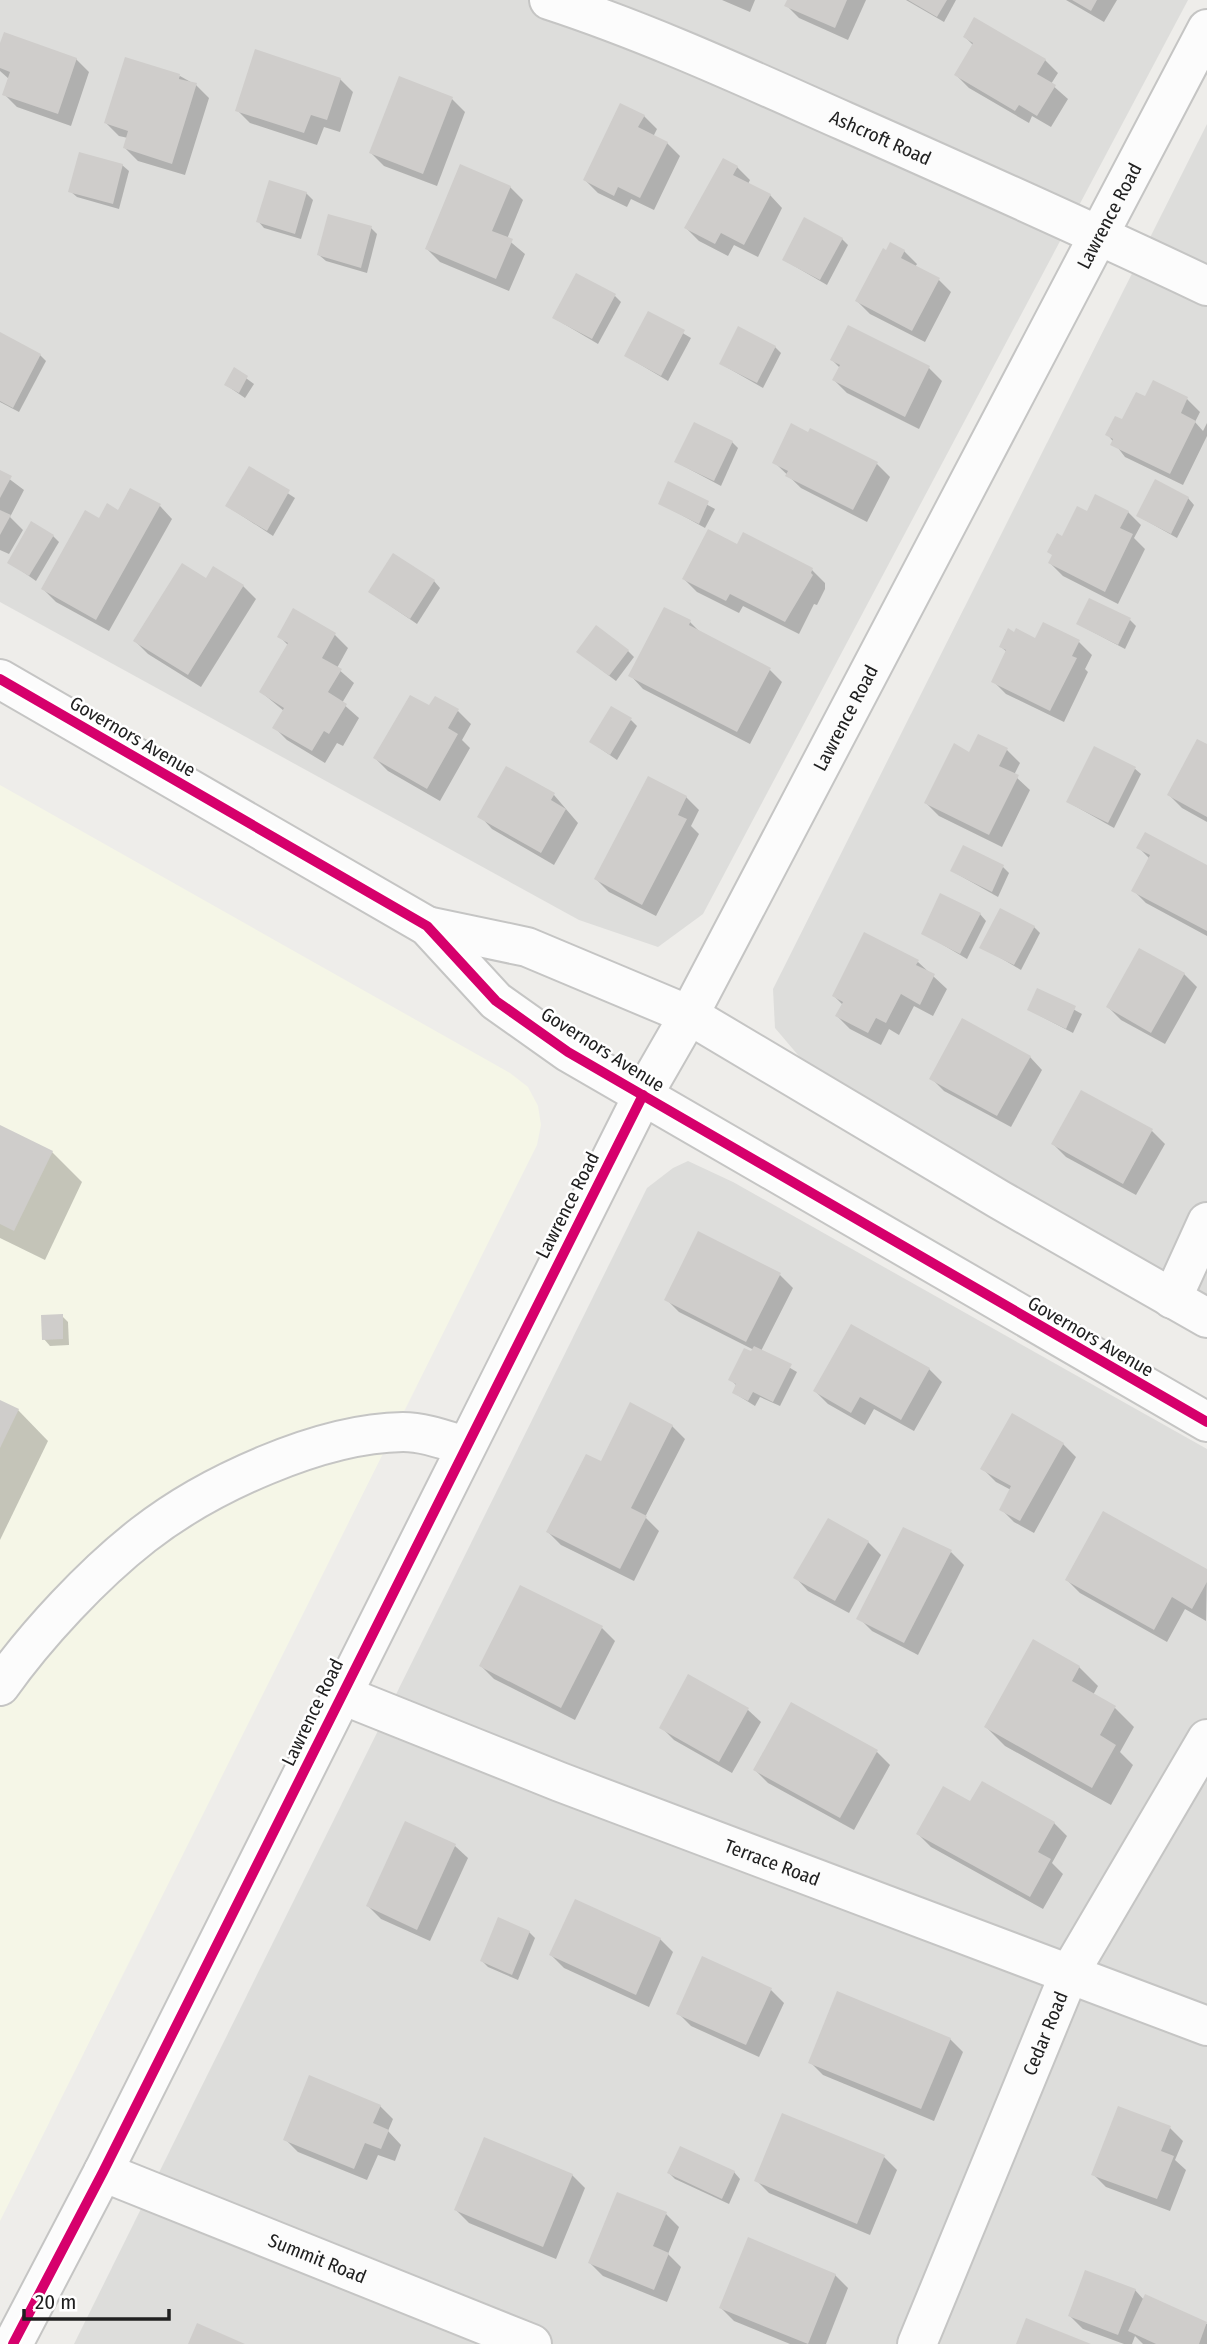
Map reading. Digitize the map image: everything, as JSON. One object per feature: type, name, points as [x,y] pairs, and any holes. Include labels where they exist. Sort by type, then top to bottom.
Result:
[{"type":"street","name":"Ashcroft Road","points":[[549,0],[629,28],[733,72],[1098,234],[1207,286]]},
{"type":"street","name":"Lawrence Road","points":[[13,2344],[103,2172],[643,1095],[689,1015],[1207,29]]},
{"type":"street","name":"Governors Avenue","points":[[0,679],[427,926],[496,1001],[568,1052],[1207,1422]]},
{"type":"street","name":"Governors Avenue","points":[[427,926],[527,947],[689,1015],[1207,1318]]},
{"type":"street","points":[[1172,1299],[1207,1223]]},
{"type":"street","points":[[0,1686],[27,1648],[143,1535],[225,1484],[284,1457],[364,1437],[402,1432],[427,1435],[465,1446]]},
{"type":"street","name":"Terrace Road","points":[[341,1694],[560,1782],[1070,1972],[1207,2026]]},
{"type":"street","name":"Cedar Road","points":[[918,2344],[1070,1972],[1207,1739]]},
{"type":"street","name":"Summit Road","points":[[103,2172],[532,2344]]},
{"type":"shaded area","points":[[0,0],[1188,0],[703,914],[658,947],[579,920],[0,602]]},
{"type":"shaded area","points":[[1207,124],[1207,1299],[815,1075],[775,1028],[773,989]]},
{"type":"shaded area","points":[[0,785],[510,1073],[528,1087],[538,1106],[541,1125],[537,1145],[0,2221]]},
{"type":"shaded area","points":[[688,1161],[733,1182],[1207,1449],[1207,2344],[74,2344],[647,1188],[673,1168]]},
{"type":"building","points":[[787,0],[847,0],[835,28],[784,6]]},
{"type":"building","points":[[908,0],[947,0],[937,17]]},
{"type":"building","points":[[1072,0],[1097,0],[1091,11]]},
{"type":"building","points":[[974,17],[1046,59],[1037,74],[1056,85],[1037,116],[1019,105],[1015,111],[954,75],[973,43],[963,37]]},
{"type":"building","points":[[4,32],[77,58],[58,114],[2,95],[10,72],[0,68],[0,43]]},
{"type":"building","points":[[255,49],[341,78],[327,120],[311,115],[304,133],[235,111]]},
{"type":"building","points":[[125,57],[180,74],[179,79],[197,83],[172,164],[123,148],[128,131],[104,123]]},
{"type":"building","points":[[399,76],[453,97],[423,174],[369,153]]},
{"type":"building","points":[[620,103],[645,115],[638,127],[668,142],[640,198],[618,187],[614,196],[583,180]]},
{"type":"building","points":[[79,152],[123,164],[113,204],[68,192]]},
{"type":"building","points":[[723,158],[738,166],[733,175],[771,194],[744,245],[721,233],[715,244],[684,228]]},
{"type":"building","points":[[460,164],[511,186],[492,231],[513,239],[496,279],[425,249]]},
{"type":"building","points":[[269,180],[307,192],[295,234],[256,222]]},
{"type":"building","points":[[328,214],[372,226],[361,268],[317,255]]},
{"type":"building","points":[[804,217],[843,238],[820,280],[782,260]]},
{"type":"building","points":[[890,242],[905,250],[901,258],[940,278],[912,331],[855,301],[883,248],[886,250]]},
{"type":"building","points":[[576,273],[616,294],[592,339],[552,318]]},
{"type":"building","points":[[648,311],[685,330],[661,376],[624,356]]},
{"type":"building","points":[[848,325],[930,366],[905,417],[832,380],[840,365],[830,360]]},
{"type":"building","points":[[738,326],[776,346],[757,383],[719,364]]},
{"type":"building","points":[[0,332],[41,354],[13,408],[0,401]]},
{"type":"building","points":[[234,367],[248,376],[239,393],[224,385]]},
{"type":"building","points":[[1153,380],[1188,397],[1181,413],[1196,421],[1170,474],[1110,445],[1113,439],[1105,435],[1115,416],[1122,419],[1136,392],[1145,396]]},
{"type":"building","points":[[694,422],[733,441],[714,481],[674,462]]},
{"type":"building","points":[[791,423],[808,432],[810,428],[878,462],[853,510],[785,476],[788,471],[772,463]]},
{"type":"building","points":[[249,466],[290,490],[267,531],[225,506]]},
{"type":"building","points":[[0,470],[12,476],[0,498]]},
{"type":"building","points":[[1155,479],[1189,497],[1171,534],[1136,516]]},
{"type":"building","points":[[668,481],[709,501],[699,524],[658,504]]},
{"type":"building","points":[[130,488],[161,504],[96,620],[41,589],[85,510],[99,518],[107,503],[118,510]]},
{"type":"building","points":[[1095,494],[1129,511],[1120,528],[1133,534],[1105,592],[1048,563],[1052,555],[1047,552],[1057,533],[1062,536],[1077,506],[1087,511]]},
{"type":"building","points":[[0,510],[11,515],[0,535]]},
{"type":"building","points":[[31,521],[54,535],[29,576],[7,563]]},
{"type":"building","points":[[708,529],[737,544],[743,532],[813,568],[813,575],[785,622],[730,594],[726,601],[682,579]]},
{"type":"building","points":[[393,553],[435,580],[410,619],[368,592]]},
{"type":"building","points":[[182,563],[206,578],[213,566],[244,585],[188,675],[133,641]]},
{"type":"building","points":[[1089,598],[1131,618],[1118,645],[1076,624]]},
{"type":"building","points":[[664,607],[691,620],[689,625],[771,668],[737,732],[628,676]]},
{"type":"building","points":[[293,608],[336,633],[322,658],[342,669],[328,692],[347,704],[329,734],[324,731],[312,751],[272,728],[284,708],[259,692],[288,643],[277,637]]},
{"type":"building","points":[[1043,622],[1080,640],[1072,656],[1077,658],[1050,711],[991,682],[1006,650],[999,647],[1008,628],[1014,632],[1016,628],[1035,638]]},
{"type":"building","points":[[596,625],[629,650],[609,676],[576,652]]},
{"type":"building","points":[[410,695],[429,705],[435,696],[459,709],[448,728],[458,734],[427,789],[373,758]]},
{"type":"building","points":[[611,706],[632,718],[610,755],[589,742]]},
{"type":"building","points":[[978,734],[1008,748],[999,766],[1019,775],[989,835],[924,803],[954,743],[969,752]]},
{"type":"building","points":[[1197,739],[1207,744],[1207,817],[1167,795]]},
{"type":"building","points":[[1094,746],[1136,767],[1108,823],[1066,802]]},
{"type":"building","points":[[506,766],[555,793],[551,800],[566,809],[541,853],[477,817]]},
{"type":"building","points":[[648,776],[687,796],[678,815],[687,819],[642,905],[594,879]]},
{"type":"building","points":[[1145,832],[1207,865],[1207,931],[1131,891],[1150,855],[1136,848]]},
{"type":"building","points":[[963,845],[1004,865],[992,892],[950,871]]},
{"type":"building","points":[[940,893],[981,913],[960,954],[921,934]]},
{"type":"building","points":[[1000,908],[1035,926],[1014,965],[979,948]]},
{"type":"building","points":[[864,932],[919,960],[916,965],[935,974],[920,1005],[901,994],[886,1023],[876,1018],[868,1033],[835,1016],[843,1002],[832,996]]},
{"type":"building","points":[[1139,948],[1185,973],[1151,1033],[1106,1007]]},
{"type":"building","points":[[1037,988],[1076,1006],[1066,1029],[1027,1010]]},
{"type":"building","points":[[962,1018],[1031,1056],[997,1116],[929,1079]]},
{"type":"building","points":[[1081,1090],[1153,1129],[1123,1184],[1051,1144]]},
{"type":"building","points":[[0,1125],[53,1151],[14,1231],[0,1224]]},
{"type":"building","points":[[698,1231],[781,1273],[746,1342],[664,1300]]},
{"type":"building","points":[[63,1314],[63,1339],[42,1340],[41,1315]]},
{"type":"building","points":[[851,1324],[930,1368],[901,1420],[860,1397],[851,1413],[813,1391]]},
{"type":"building","points":[[754,1346],[792,1364],[773,1402],[753,1392],[748,1401],[732,1393],[736,1384],[728,1380],[744,1348],[751,1351]]},
{"type":"building","points":[[0,1400],[19,1409],[0,1448]]},
{"type":"building","points":[[630,1402],[673,1425],[631,1508],[647,1516],[620,1569],[546,1532],[586,1454],[601,1461]]},
{"type":"building","points":[[1012,1413],[1064,1443],[1020,1521],[999,1510],[1011,1486],[980,1469]]},
{"type":"building","points":[[1103,1511],[1207,1569],[1207,1582],[1192,1609],[1172,1597],[1154,1630],[1065,1580]]},
{"type":"building","points":[[828,1518],[869,1541],[835,1601],[793,1578]]},
{"type":"building","points":[[903,1527],[952,1550],[904,1643],[856,1619]]},
{"type":"building","points":[[520,1585],[603,1626],[561,1708],[479,1666]]},
{"type":"building","points":[[1033,1639],[1080,1666],[1072,1681],[1116,1706],[1100,1735],[1116,1745],[1092,1788],[984,1727]]},
{"type":"building","points":[[688,1674],[749,1708],[719,1762],[659,1728]]},
{"type":"building","points":[[791,1702],[878,1750],[840,1818],[753,1770]]},
{"type":"building","points":[[982,1781],[1055,1822],[1038,1852],[1051,1859],[1030,1897],[916,1834],[943,1786],[970,1801]]},
{"type":"building","points":[[405,1821],[456,1844],[417,1930],[366,1906]]},
{"type":"building","points":[[575,1899],[661,1938],[636,1995],[549,1955]]},
{"type":"building","points":[[498,1917],[530,1931],[512,1975],[480,1961]]},
{"type":"building","points":[[702,1956],[772,1988],[746,2045],[676,2014]]},
{"type":"building","points":[[837,1991],[951,2038],[921,2109],[808,2063]]},
{"type":"building","points":[[309,2075],[381,2105],[373,2123],[389,2130],[381,2149],[365,2143],[354,2169],[283,2140]]},
{"type":"building","points":[[1118,2106],[1171,2126],[1161,2151],[1174,2156],[1157,2199],[1091,2175]]},
{"type":"building","points":[[782,2113],[885,2155],[857,2224],[754,2181]]},
{"type":"building","points":[[484,2137],[573,2174],[543,2247],[454,2210]]},
{"type":"building","points":[[680,2146],[735,2171],[722,2199],[667,2173]]},
{"type":"building","points":[[617,2192],[667,2212],[653,2246],[669,2253],[654,2290],[588,2263]]},
{"type":"building","points":[[748,2237],[836,2274],[808,2344],[719,2308]]},
{"type":"building","points":[[1085,2270],[1136,2289],[1118,2335],[1068,2316]]},
{"type":"building","points":[[1145,2294],[1207,2322],[1199,2344],[1156,2344],[1128,2331]]},
{"type":"building","points":[[1026,2318],[1091,2344],[1016,2344]]},
{"type":"building","points":[[197,2323],[245,2344],[188,2344]]},
{"type":"cycle path","points":[[0,679],[427,926],[496,1001],[568,1052],[1207,1422]]},
{"type":"cycle path","points":[[13,2344],[103,2172],[643,1095]]}]
